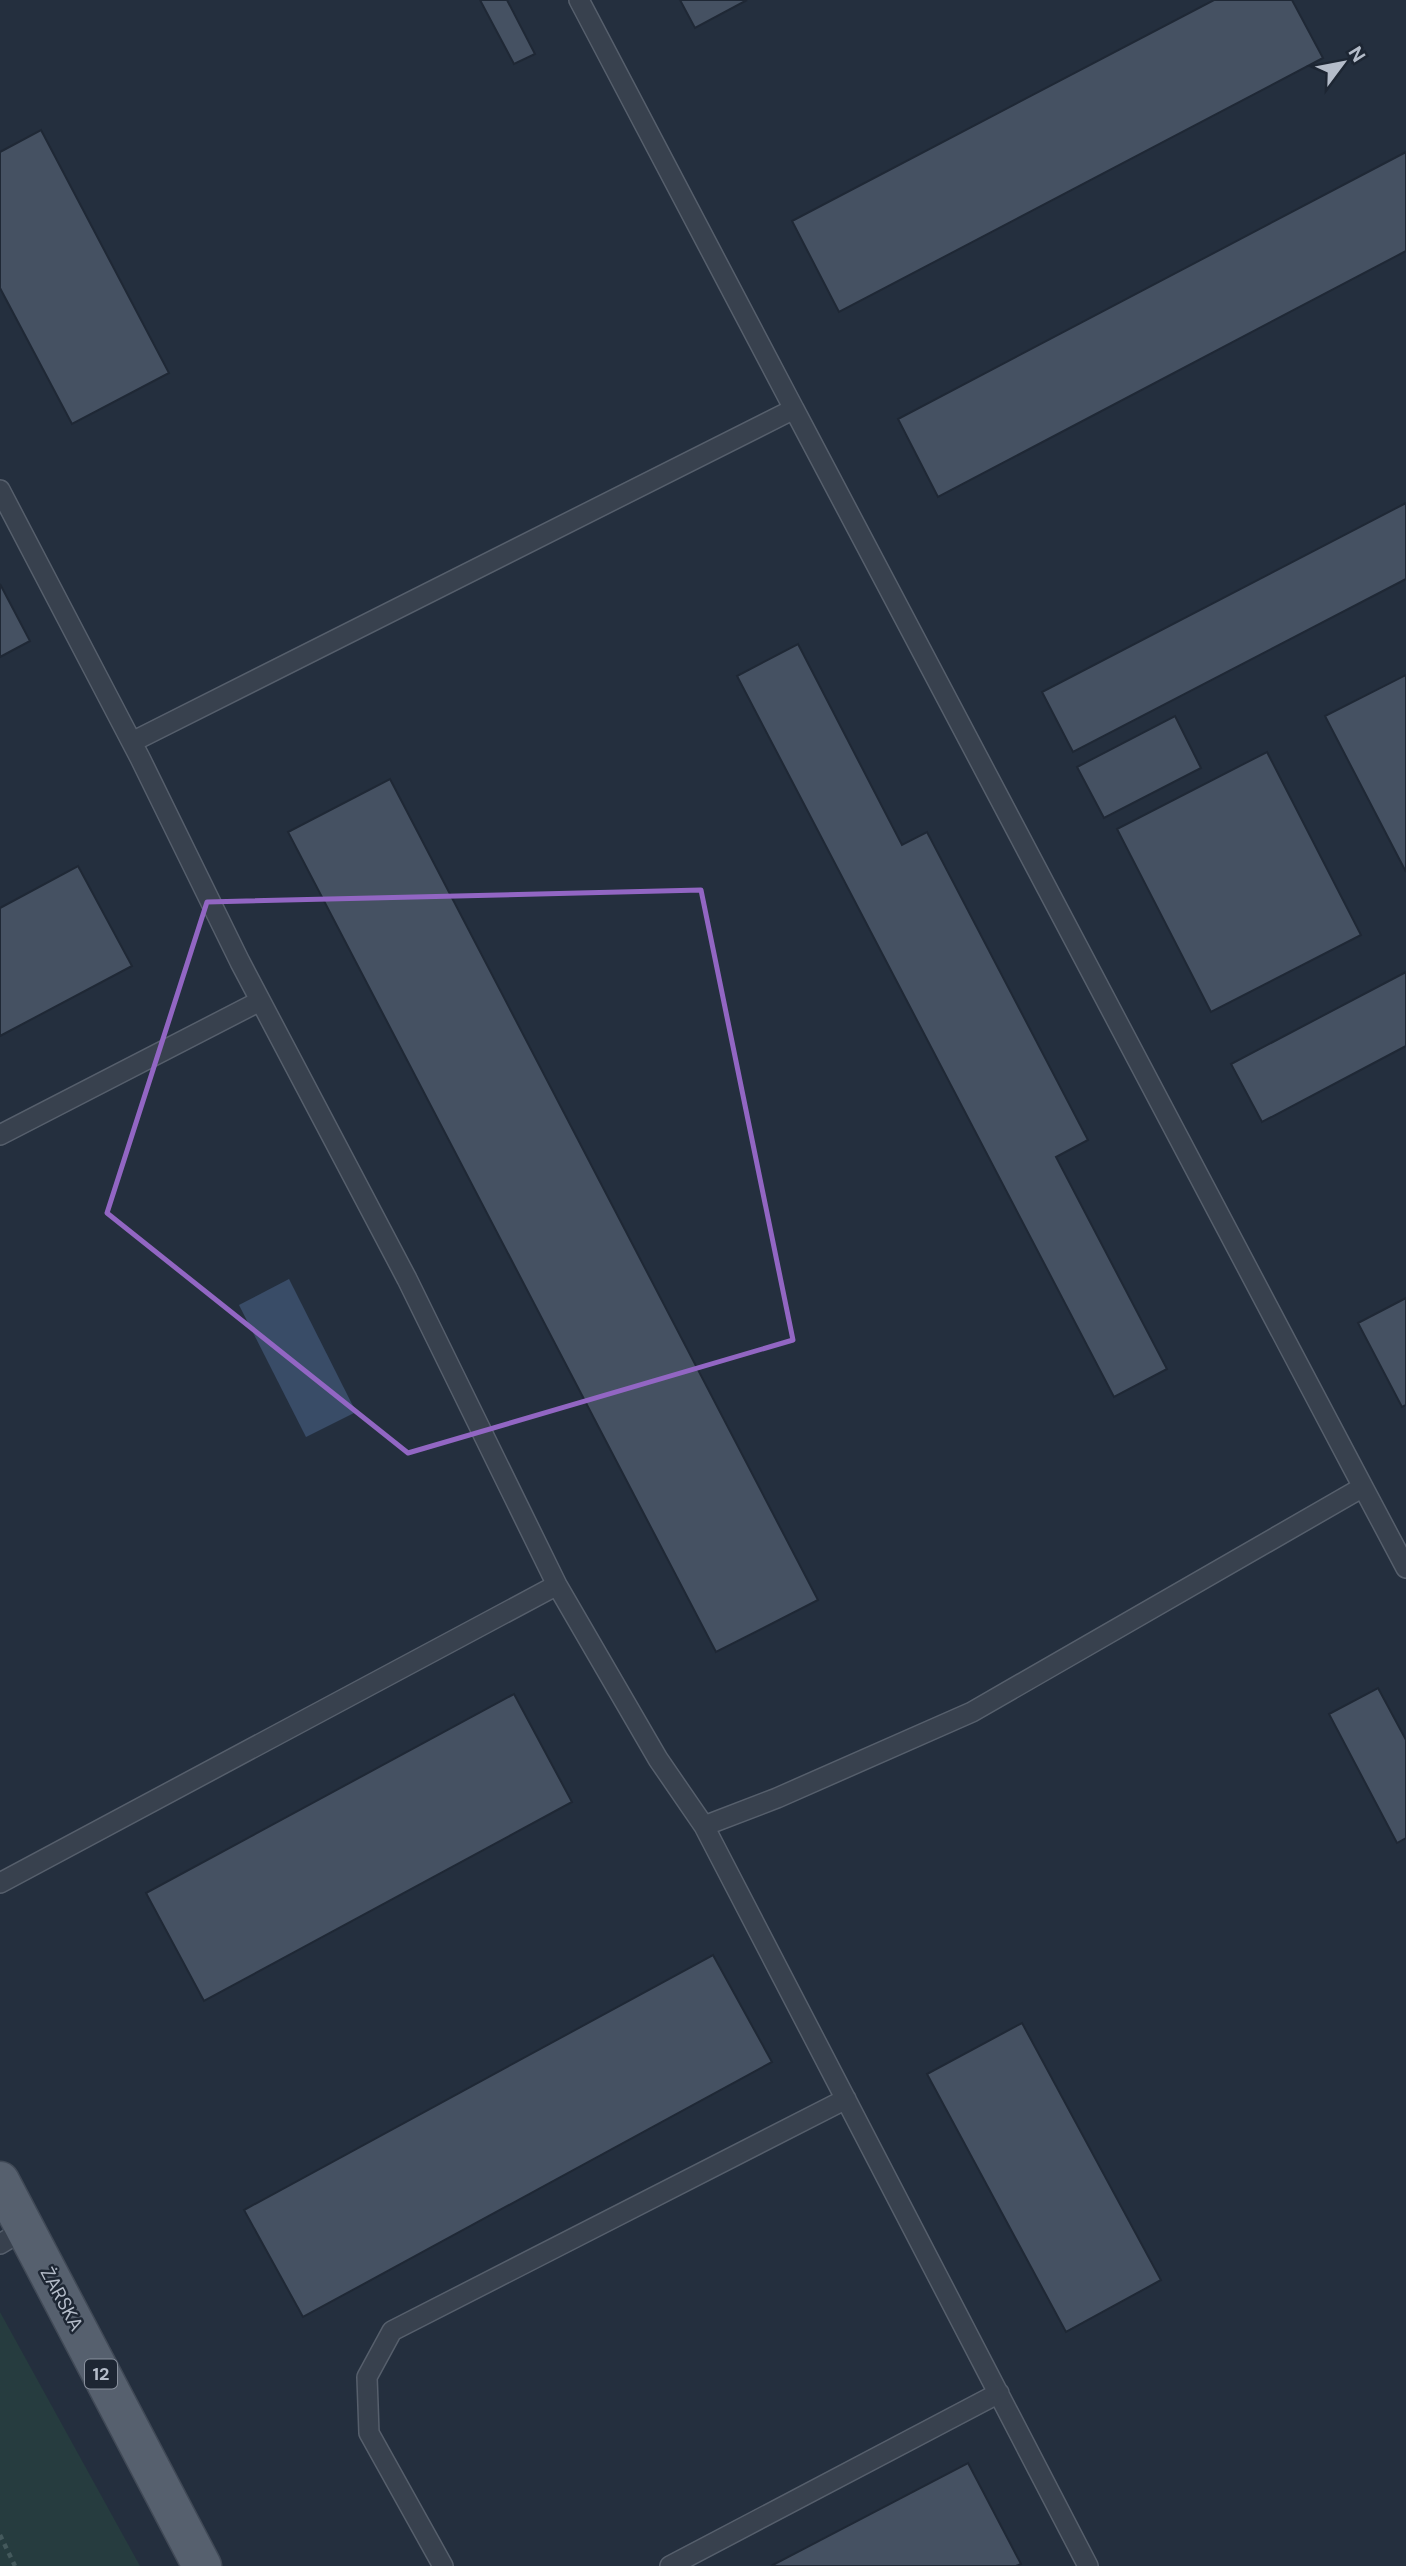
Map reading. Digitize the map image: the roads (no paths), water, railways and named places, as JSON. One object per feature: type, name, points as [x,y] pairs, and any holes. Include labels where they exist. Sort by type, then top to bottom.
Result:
[{"type":"main road","name":"ŻARSKA","points":[[0,2181],[13,2237],[202,2566]]},
{"type":"lane","points":[[579,0],[1406,1568]]},
{"type":"lane","points":[[132,742],[794,409]]},
{"type":"lane","points":[[0,490],[132,742],[260,1001],[407,1279],[558,1585],[658,1759],[704,1826],[1088,2566]]},
{"type":"lane","points":[[0,1135],[260,1001]]},
{"type":"lane","points":[[704,1826],[777,1798],[972,1712],[1363,1487]]},
{"type":"lane","points":[[0,1883],[558,1585]]},
{"type":"lane","points":[[443,2566],[369,2434],[367,2377],[393,2330],[846,2099]]},
{"type":"lane","points":[[670,2566],[999,2393]]},
{"type":"water","points":[[289,1279],[356,1412],[306,1437],[239,1305]]}]
